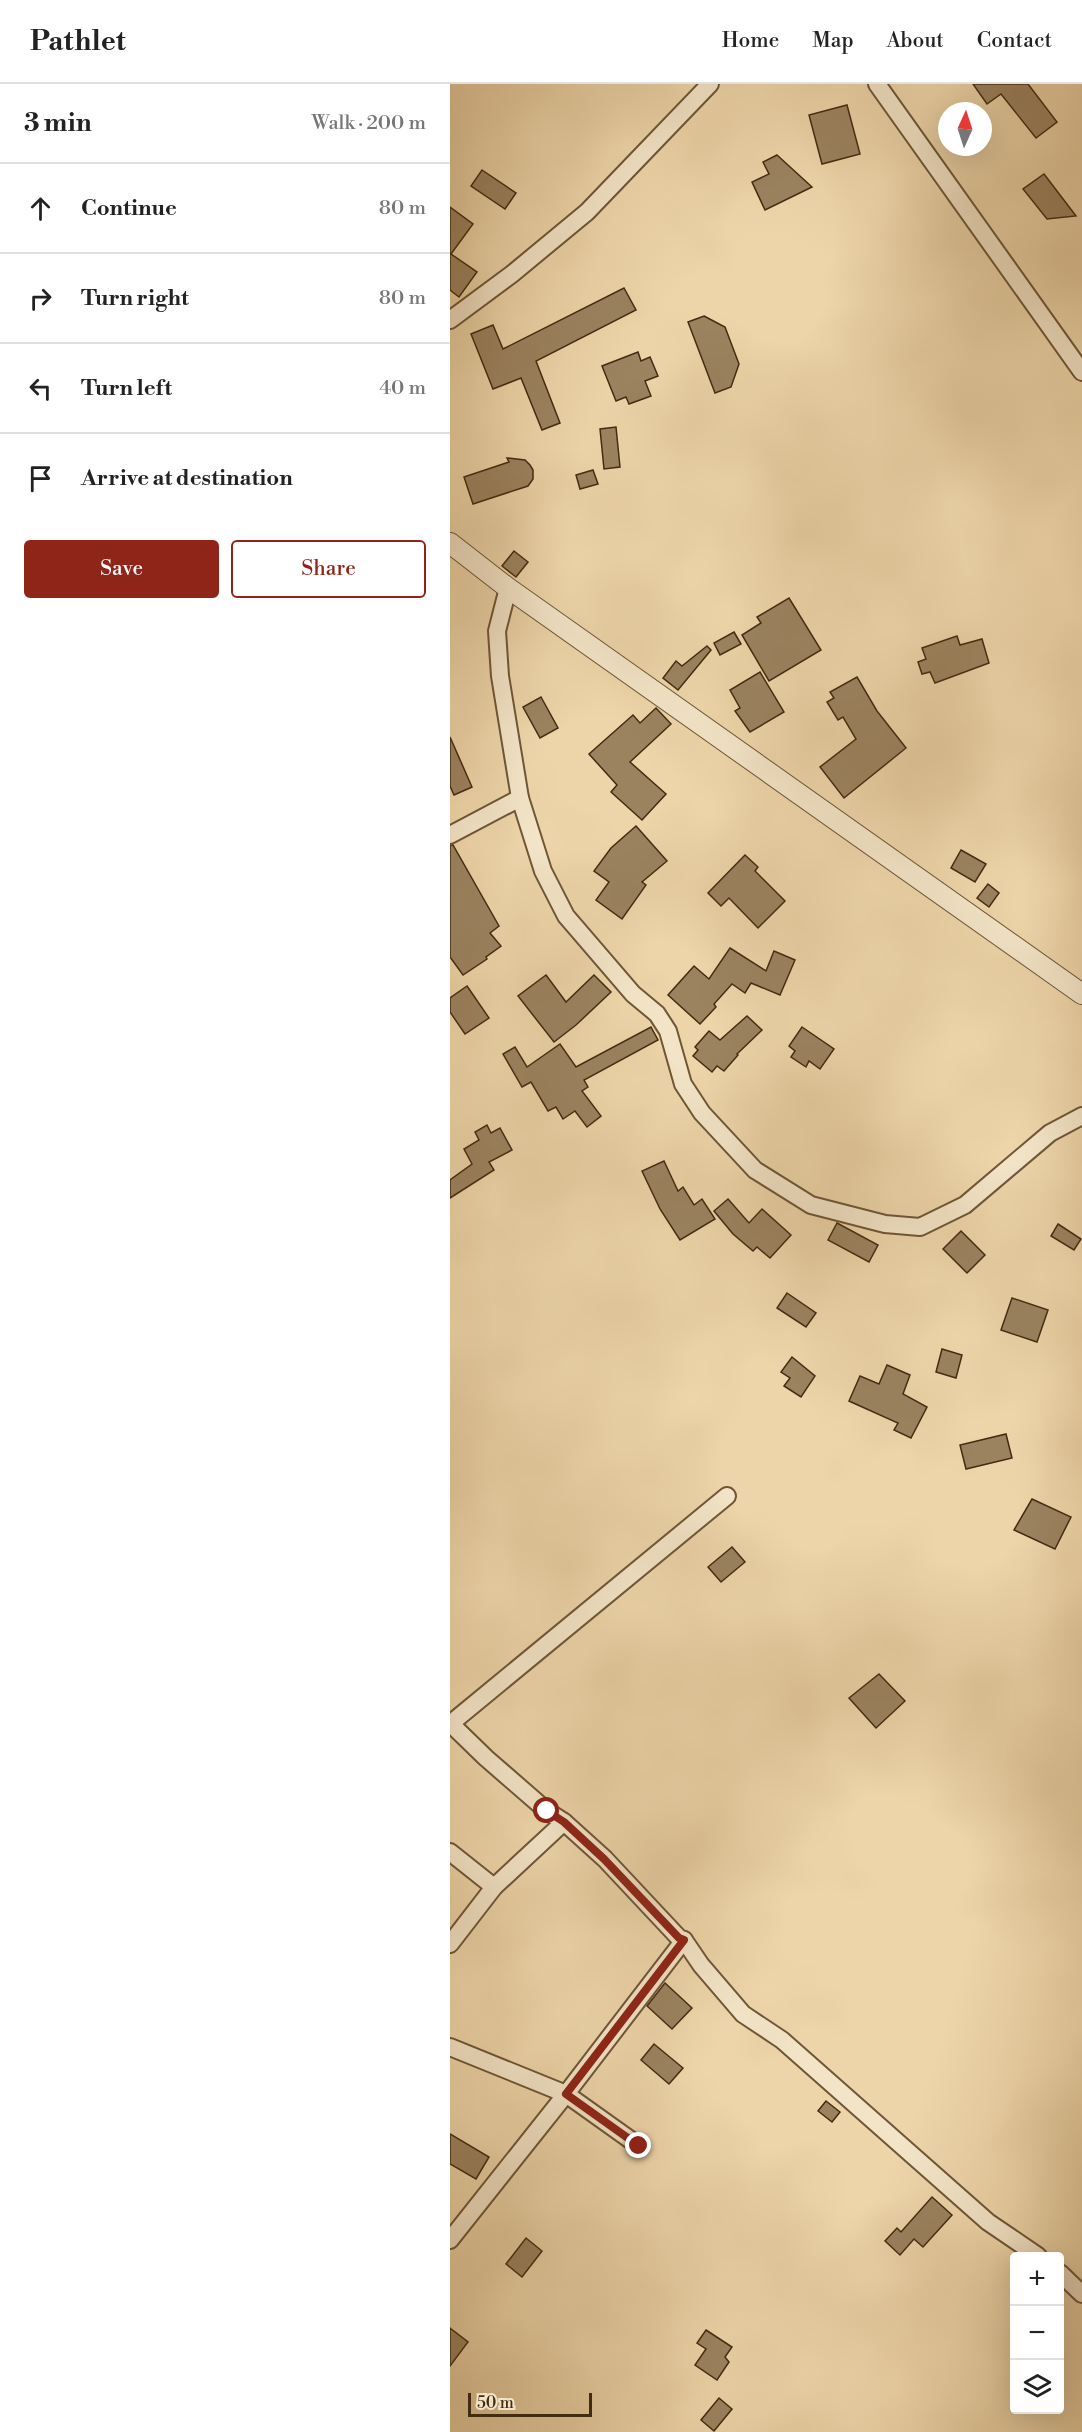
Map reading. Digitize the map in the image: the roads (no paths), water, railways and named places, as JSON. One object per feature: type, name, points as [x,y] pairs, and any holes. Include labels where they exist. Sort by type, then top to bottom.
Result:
[{"type":"street","points":[[450,320],[512,274],[587,212],[710,84]]},
{"type":"street","points":[[877,84],[1082,372]]},
{"type":"street","points":[[450,543],[508,588],[1082,994]]},
{"type":"street","points":[[508,588],[497,631],[500,676],[520,798],[543,870],[566,916],[633,994],[657,1014],[668,1031],[682,1084],[702,1113],[755,1170],[811,1205],[885,1224],[920,1227],[966,1205],[1050,1133],[1082,1116]]},
{"type":"street","points":[[450,835],[520,798]]},
{"type":"street","points":[[727,1496],[450,1724],[604,1859],[679,1938],[684,1940],[701,1965],[743,2014],[782,2040],[988,2222],[1032,2252]]},
{"type":"street","points":[[450,1944],[494,1887],[564,1822]]},
{"type":"street","points":[[450,1852],[494,1887]]},
{"type":"street","points":[[450,2240],[684,1940]]},
{"type":"street","points":[[450,2047],[566,2094],[639,2146]]},
{"type":"street","points":[[1064,2278],[1082,2294]]}]
